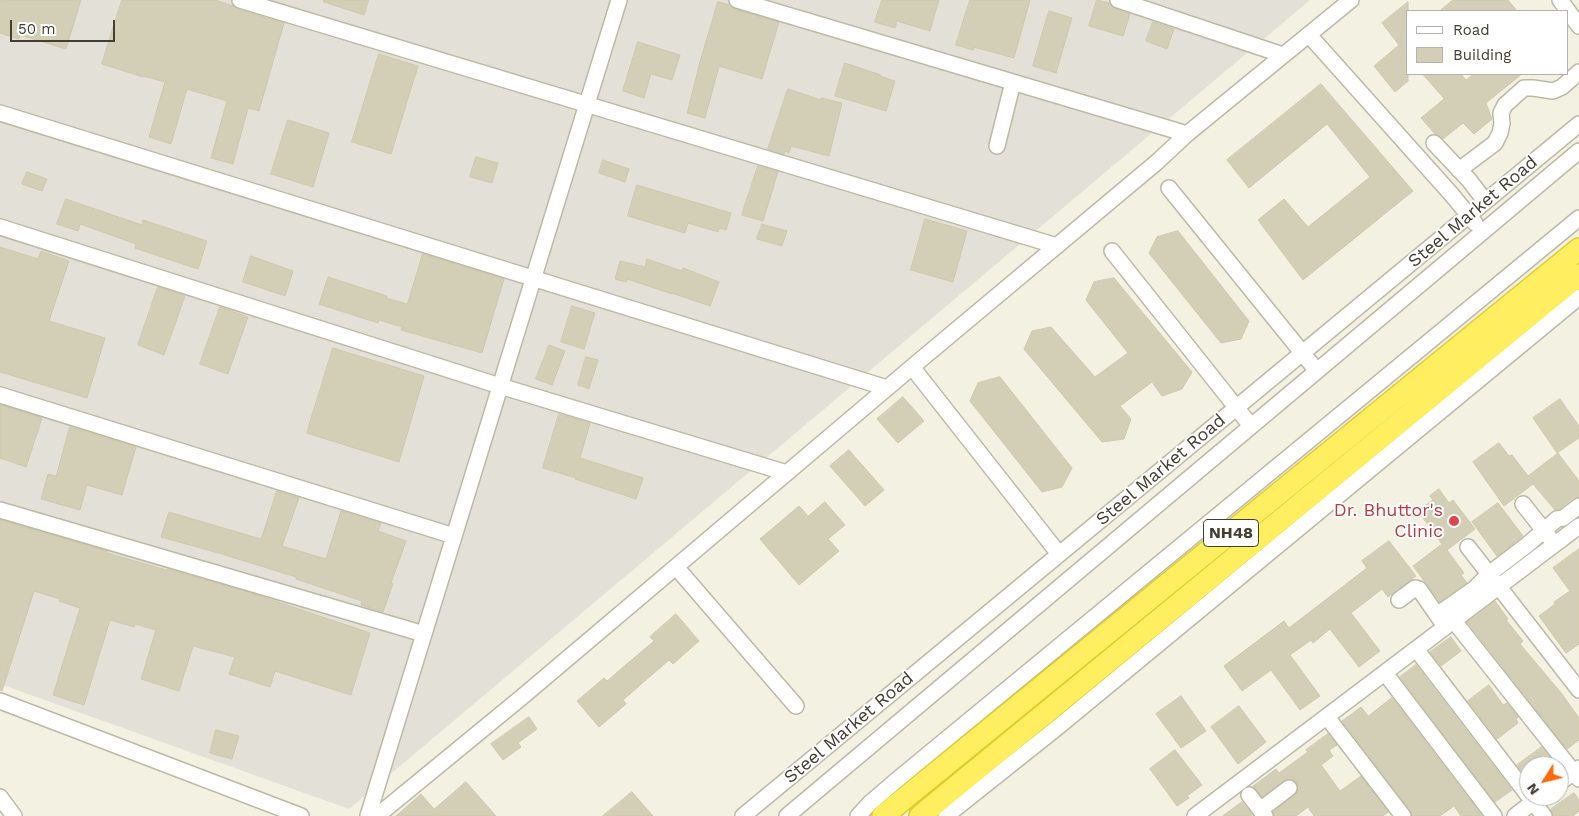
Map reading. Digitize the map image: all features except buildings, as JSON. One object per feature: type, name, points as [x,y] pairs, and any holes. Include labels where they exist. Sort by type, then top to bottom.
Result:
[{"type":"highway","name":"NH48","points":[[883,816],[1579,249]]},
{"type":"highway","name":"NH48","points":[[920,816],[1579,275]]},
{"type":"street","points":[[240,0],[1056,246]]},
{"type":"street","points":[[368,816],[619,0]]},
{"type":"street","points":[[737,0],[1187,134]]},
{"type":"street","points":[[1118,0],[1283,55]]},
{"type":"street","points":[[377,816],[522,697],[787,472],[1158,162],[1187,134],[1351,0]]},
{"type":"street","points":[[1569,12],[1579,26]]},
{"type":"street","points":[[1309,34],[1483,232]]},
{"type":"street","points":[[1458,170],[1495,143],[1500,133],[1501,113],[1505,105],[1524,88],[1553,91],[1562,87],[1579,72]]},
{"type":"street","points":[[998,146],[1013,82]]},
{"type":"street","points":[[0,113],[887,388]]},
{"type":"street","name":"Steel Market Road","points":[[743,816],[1579,124]]},
{"type":"street","points":[[1434,143],[1486,201]]},
{"type":"street","name":"Steel Market Road","points":[[787,816],[1579,150]]},
{"type":"street","points":[[1169,188],[1317,371]]},
{"type":"street","points":[[858,816],[905,772],[1579,218]]},
{"type":"street","points":[[0,227],[500,386],[787,472]]},
{"type":"street","points":[[1112,252],[1251,426]]},
{"type":"street","points":[[946,816],[1195,615],[1579,297]]},
{"type":"street","points":[[912,367],[1060,554]]},
{"type":"street","points":[[0,395],[454,536]]},
{"type":"street","points":[[1524,504],[1554,544]]},
{"type":"street","points":[[1196,816],[1416,649],[1446,621],[1489,574],[1557,519],[1563,518],[1579,506]]},
{"type":"street","points":[[0,510],[424,634]]},
{"type":"street","points":[[1446,621],[1498,587],[1579,526]]},
{"type":"street","points":[[1468,547],[1579,690]]},
{"type":"street","points":[[676,567],[796,706]]},
{"type":"street","points":[[1400,600],[1415,588],[1419,589],[1577,773]]},
{"type":"street","points":[[1416,649],[1519,777]]},
{"type":"street","points":[[1385,673],[1494,816]]},
{"type":"street","points":[[0,701],[302,816]]},
{"type":"street","points":[[1327,717],[1403,816]]},
{"type":"street","points":[[832,743],[850,763]]},
{"type":"street","points":[[1250,795],[1263,813],[1289,788]]},
{"type":"street","points":[[0,797],[14,816]]},
{"type":"street","points":[[1515,816],[1528,806]]},
{"type":"shaded area","points":[[0,0],[1310,0],[349,809],[0,684]]},
{"type":"place","name":"Dr. Bhuttor's Clinic","points":[[1454,521]]}]
